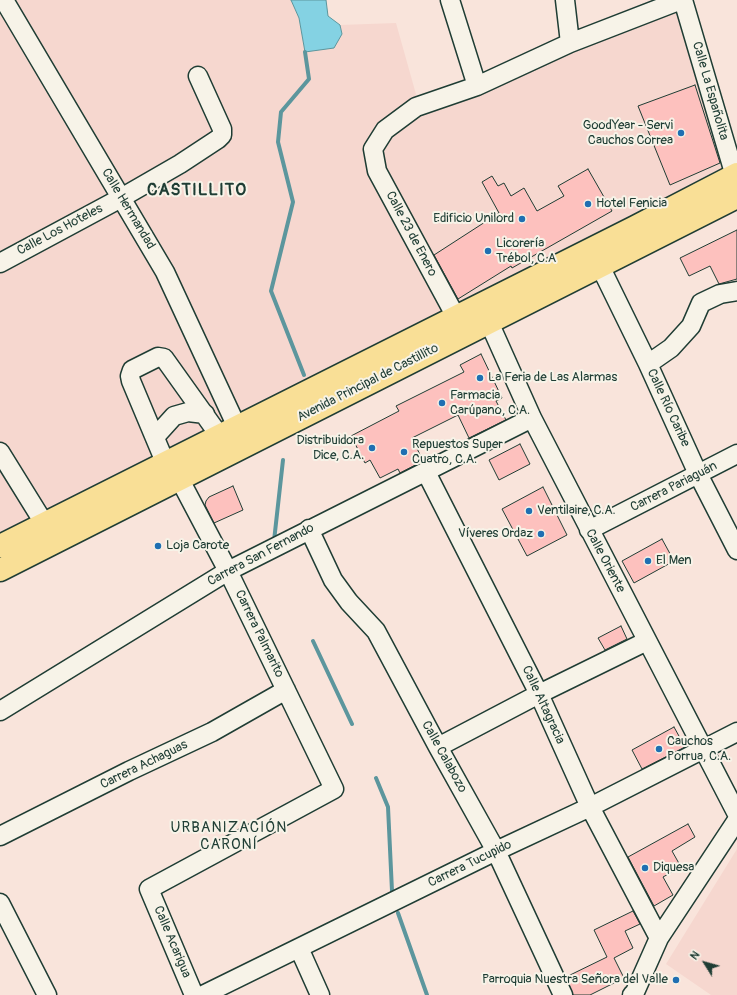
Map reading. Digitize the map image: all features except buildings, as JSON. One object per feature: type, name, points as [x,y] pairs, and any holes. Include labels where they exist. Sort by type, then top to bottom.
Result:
[{"type":"main road","name":"Avenida Principal de Castillito","points":[[0,570],[180,480],[736,177]]},
{"type":"main road","name":"Avenida Principal de Castillito","points":[[0,546],[456,317],[485,313],[600,266],[737,197]]},
{"type":"street","name":"Calle Hermandad","points":[[4,0],[7,20],[121,198],[165,272],[228,431]]},
{"type":"street","points":[[450,0],[477,86],[570,43],[682,0]]},
{"type":"street","points":[[565,0],[570,43]]},
{"type":"street","name":"Calle La Españolita","points":[[682,0],[736,177]]},
{"type":"street","name":"Calle Los Hoteles","points":[[0,263],[121,198],[180,164],[218,139],[222,135],[222,129],[198,76]]},
{"type":"street","name":"Calle 23 de Enero","points":[[456,317],[377,171],[373,149],[385,130],[416,107],[477,86]]},
{"type":"street","name":"Calle Río Caribe","points":[[600,266],[648,364],[698,474],[737,550]]},
{"type":"street","points":[[648,364],[671,348],[691,326],[702,303],[720,294],[737,291]]},
{"type":"street","name":"Calle Oriente","points":[[485,313],[532,418],[737,814]]},
{"type":"street","points":[[165,462],[130,376],[132,370],[158,357],[164,358],[205,414],[228,431]]},
{"type":"street","points":[[155,437],[174,416],[188,412],[205,414]]},
{"type":"street","name":"Carrera San Fernando","points":[[0,711],[228,571],[532,418]]},
{"type":"street","points":[[0,452],[44,523]]},
{"type":"street","name":"Carrera Pariaguán","points":[[589,530],[737,454]]},
{"type":"street","name":"Calle Altagracia","points":[[426,472],[539,694],[590,807],[659,938]]},
{"type":"street","name":"Carrera Palmarito","points":[[149,889],[334,789],[228,571],[180,480]]},
{"type":"street","name":"Calle Calabozo","points":[[309,529],[333,580],[348,602],[376,631],[496,851],[563,995]]},
{"type":"street","points":[[438,747],[539,694],[648,641]]},
{"type":"street","name":"Carrera Achaguas","points":[[0,836],[129,771],[212,732],[286,690]]},
{"type":"street","name":"Carrera Tucupido","points":[[203,995],[496,851],[590,807],[737,732]]},
{"type":"street","points":[[634,994],[659,938],[737,820]]},
{"type":"street","name":"Calle Acarigua","points":[[149,889],[194,995]]},
{"type":"street","points":[[0,903],[47,995]]},
{"type":"street","points":[[300,948],[320,995]]},
{"type":"shaded area","points":[[0,0],[291,0],[299,18],[305,52],[342,34],[340,25],[396,23],[419,105],[686,0],[737,175],[0,548]]},
{"type":"shaded area","points":[[737,849],[737,995],[711,995],[666,964]]},
{"type":"water","points":[[291,0],[326,0],[328,16],[340,25],[342,34],[334,48],[305,52],[299,18]]},
{"type":"waterway","points":[[304,375],[271,291],[293,202],[278,142],[281,112],[309,79],[305,52]]},
{"type":"waterway","points":[[274,541],[283,460]]},
{"type":"waterway","points":[[313,641],[352,724]]},
{"type":"waterway","points":[[376,778],[388,807],[392,891]]},
{"type":"waterway","points":[[398,913],[427,995]]},
{"type":"place","name":"GoodYear - Servi Cauchos Correa","points":[[681,133]]},
{"type":"place","name":"Hotel Fenicia","points":[[588,204]]},
{"type":"place","name":"Edificio Unilord","points":[[522,219]]},
{"type":"place","name":"Licorería Trébol, C.A","points":[[488,251]]},
{"type":"place","name":"La Feria de Las Alarmas","points":[[480,378]]},
{"type":"place","name":"Farmacia Carúpano, C.A.","points":[[442,403]]},
{"type":"place","name":"Distribuidora Dice, C.A.","points":[[372,448]]},
{"type":"place","name":"Repuestos Super Cuatro, C.A.","points":[[404,452]]},
{"type":"place","name":"Ventilaire, C.A.","points":[[529,511]]},
{"type":"place","name":"Víveres Ordaz","points":[[541,534]]},
{"type":"place","name":"Loja Carote","points":[[158,546]]},
{"type":"place","name":"El Men","points":[[648,561]]},
{"type":"place","name":"Cauchos Porrua, C.A.","points":[[659,749]]},
{"type":"place","name":"Diquesa","points":[[645,868]]},
{"type":"place","name":"Parroquia Nuestra Señora del Valle","points":[[676,980]]},
{"type":"district","name":"CASTILLITO","points":[[197,191]]},
{"type":"district","name":"URBANIZACIÓN CARONÍ","points":[[229,836]]}]
